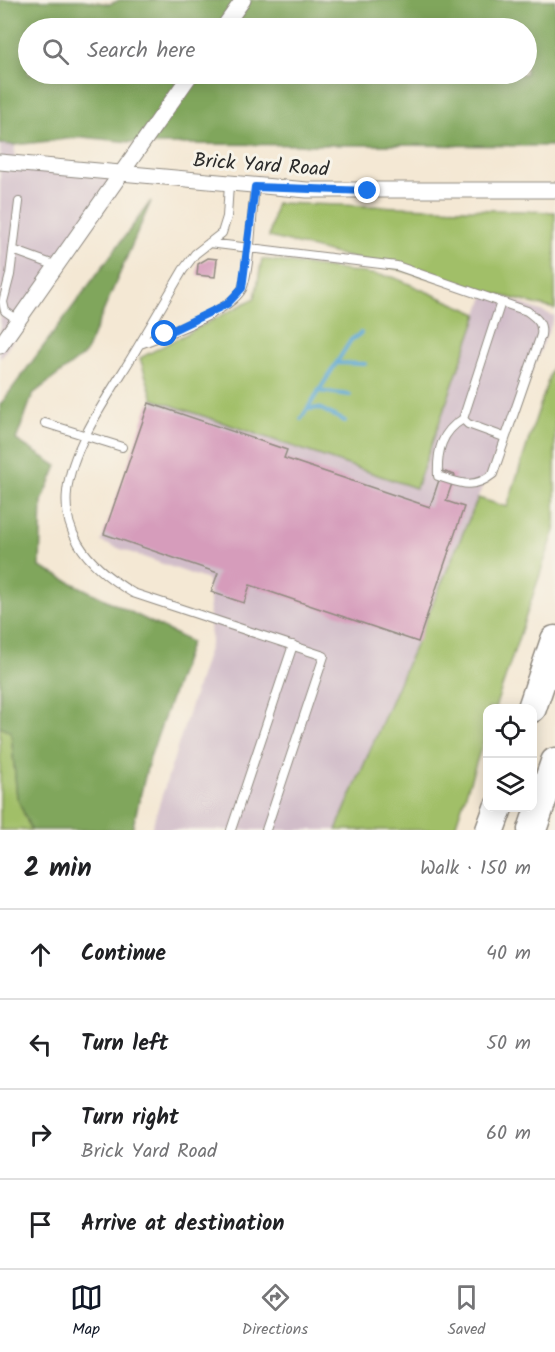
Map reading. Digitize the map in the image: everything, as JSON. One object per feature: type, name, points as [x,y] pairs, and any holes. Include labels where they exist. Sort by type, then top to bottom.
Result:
[{"type":"highway","points":[[533,704],[555,640]]},
{"type":"highway","points":[[532,830],[555,762]]},
{"type":"highway","points":[[490,830],[496,812]]},
{"type":"street","points":[[230,18],[243,0]]},
{"type":"street","points":[[0,346],[184,84]]},
{"type":"street","name":"Brick Yard Road","points":[[0,162],[255,187],[317,190],[555,190]]},
{"type":"lane","points":[[229,184],[225,225],[222,233],[195,254],[183,270],[84,435],[67,482],[67,505],[71,528],[81,551],[106,577],[133,593],[324,656],[266,830]]},
{"type":"lane","points":[[140,344],[202,317],[233,300],[245,279],[255,187]]},
{"type":"lane","points":[[18,320],[5,310],[3,302],[19,201]]},
{"type":"lane","points":[[209,243],[397,266],[501,302],[527,311],[538,319],[542,327],[493,474],[482,483],[464,484],[438,476],[437,455],[448,427],[463,419],[501,302]]},
{"type":"lane","points":[[13,250],[57,266]]},
{"type":"lane","points":[[463,419],[468,424],[504,438]]},
{"type":"lane","points":[[45,423],[122,447]]},
{"type":"lane","points":[[231,830],[293,645]]},
{"type":"shaded area","points":[[0,144],[15,145],[15,167],[128,176],[0,359]]},
{"type":"shaded area","points":[[486,291],[555,316],[336,830],[151,830],[211,642],[208,580],[101,542],[153,399],[416,488]]},
{"type":"green space","points":[[0,0],[82,0],[110,4],[120,0],[555,0],[555,146],[148,144],[83,137],[15,145],[0,144]]},
{"type":"green space","points":[[151,201],[85,354],[33,394],[16,440],[57,466],[42,501],[40,567],[191,642],[149,760],[132,830],[31,830],[17,797],[11,732],[0,726],[0,405]]},
{"type":"green space","points":[[276,203],[555,212],[555,309],[269,237]]},
{"type":"green space","points":[[262,259],[393,277],[478,314],[416,488],[153,399],[140,358],[255,298]]},
{"type":"green space","points":[[555,359],[555,530],[496,704],[483,704],[483,742],[454,830],[336,830],[478,498],[507,507]]},
{"type":"green space","points":[[0,726],[11,732],[17,797],[31,830],[0,830]]},
{"type":"building","points":[[208,258],[217,259],[215,277],[197,275],[198,264]]},
{"type":"building","points":[[149,403],[287,450],[284,458],[430,507],[442,471],[455,475],[446,501],[464,507],[418,642],[250,585],[244,603],[211,592],[218,573],[104,534]]},
{"type":"waterway","points":[[301,419],[351,340],[361,333]]},
{"type":"waterway","points":[[336,363],[365,364]]},
{"type":"waterway","points":[[318,391],[350,395]]},
{"type":"waterway","points":[[308,409],[319,408],[345,421]]},
{"type":"route","points":[[165,334],[227,304],[238,295],[245,279],[255,187],[368,191]]}]
